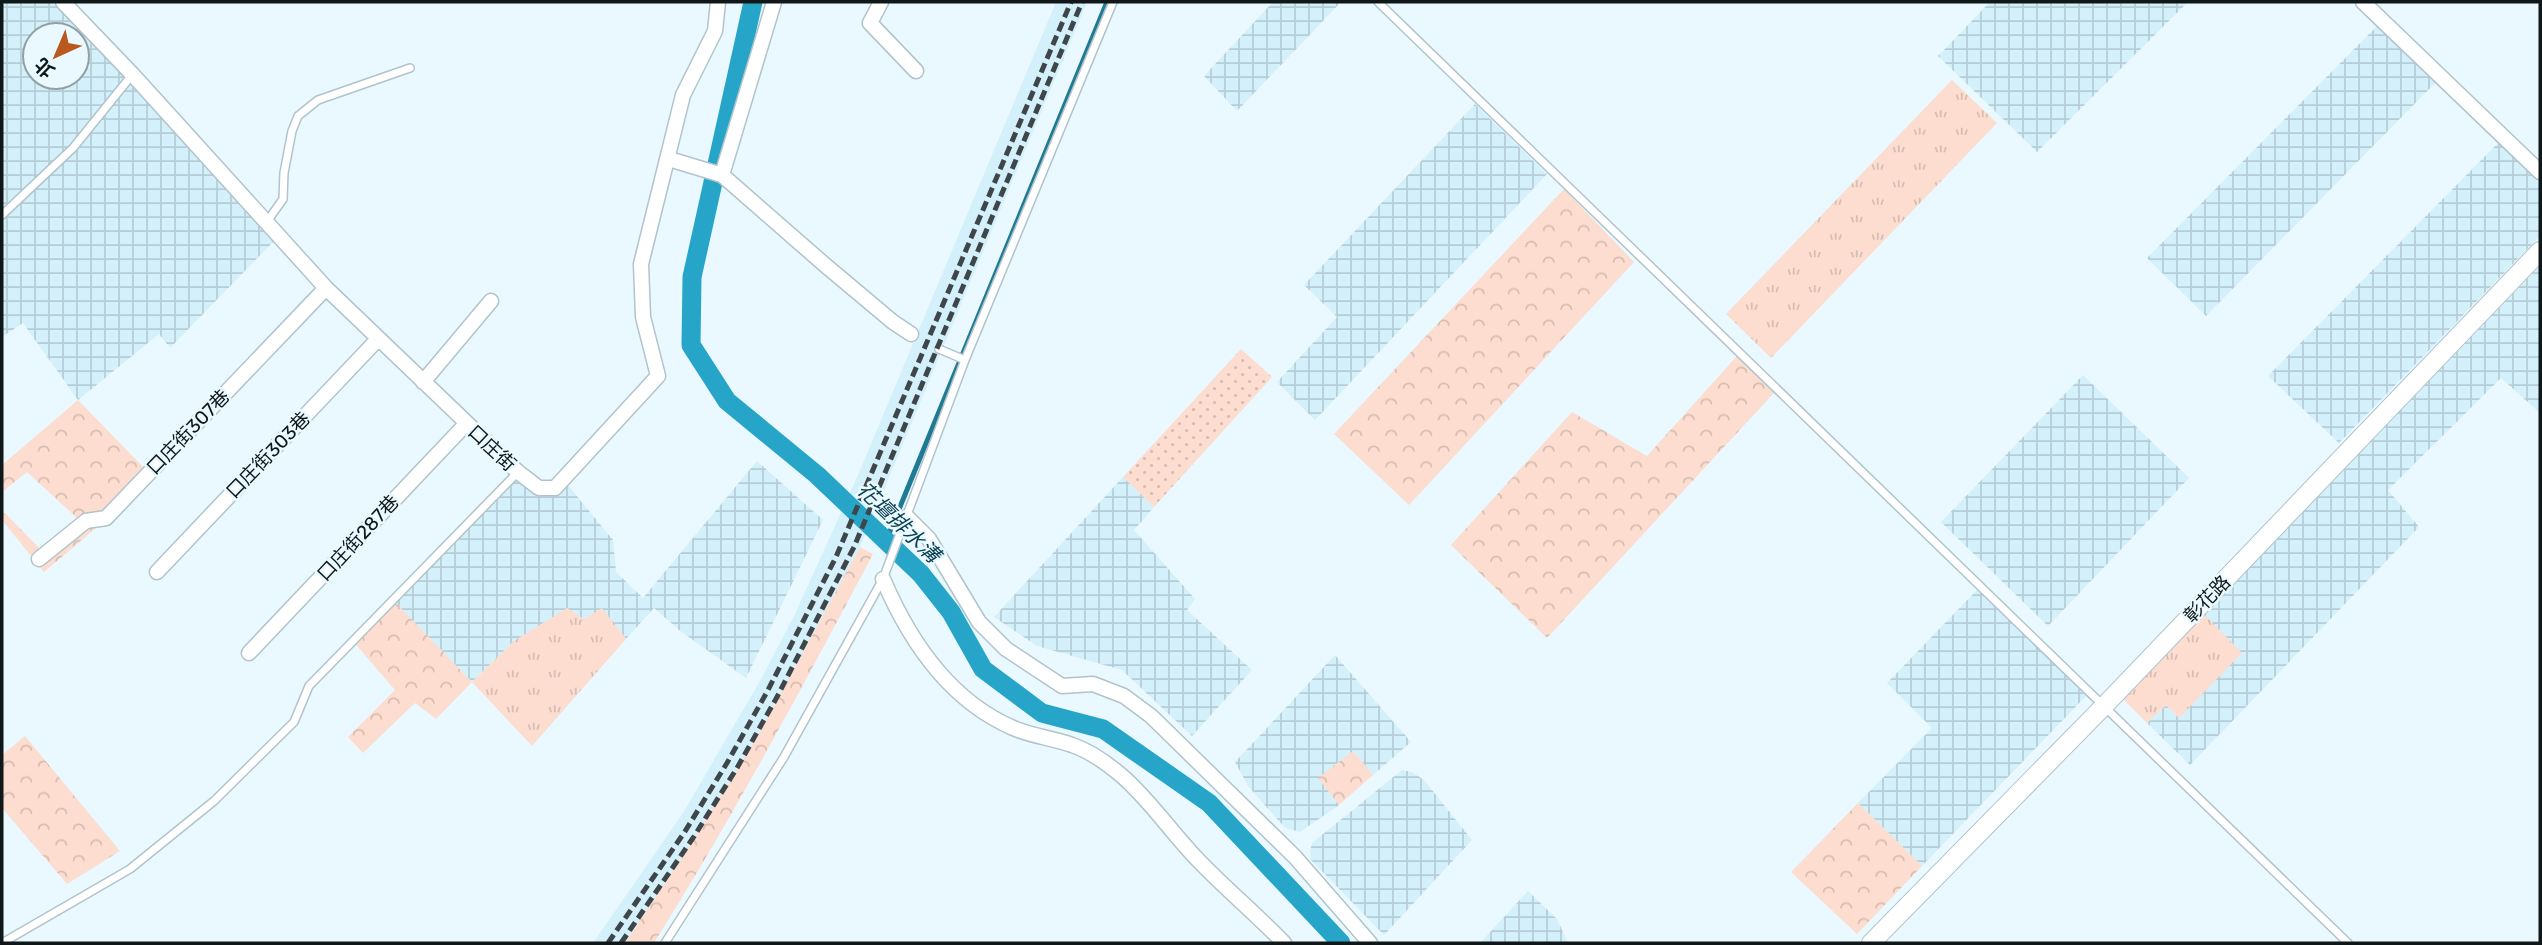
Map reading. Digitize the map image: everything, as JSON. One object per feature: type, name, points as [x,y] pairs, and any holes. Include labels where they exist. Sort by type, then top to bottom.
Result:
[{"type":"street","name":"口庄街","points":[[63,2],[133,75],[326,288],[466,424],[539,488],[555,488],[658,376],[643,317],[641,264],[674,160],[683,95],[715,31],[718,2]]},
{"type":"street","points":[[718,174],[774,2]]},
{"type":"street","points":[[881,2],[870,23],[916,71]]},
{"type":"street","points":[[2363,2],[2540,172]]},
{"type":"street","points":[[674,160],[718,174],[892,322],[911,334]]},
{"type":"street","name":"彰花路","points":[[1871,943],[2104,706],[2540,251]]},
{"type":"street","name":"口庄街307巷","points":[[39,559],[86,521],[106,518],[326,288]]},
{"type":"street","points":[[423,382],[491,301]]},
{"type":"street","name":"口庄街303巷","points":[[157,572],[379,338]]},
{"type":"street","name":"口庄街287巷","points":[[249,653],[466,424]]},
{"type":"street","points":[[904,524],[929,539],[979,622],[1006,649],[1062,686],[1093,684],[1124,696],[1152,716],[1295,857],[1370,943]]},
{"type":"street","points":[[884,575],[895,607],[920,649],[952,689],[1012,728],[1075,746],[1123,777],[1201,863],[1284,943]]},
{"type":"lane","points":[[665,943],[784,757],[884,575],[965,360],[1113,2]]},
{"type":"lane","points":[[1378,2],[2348,943]]},
{"type":"lane","points":[[266,223],[283,200],[284,173],[292,131],[298,116],[318,100],[410,68]]},
{"type":"lane","points":[[2,215],[73,148],[133,75]]},
{"type":"lane","points":[[939,349],[965,360]]},
{"type":"lane","points":[[2,943],[130,869],[214,801],[293,722],[309,686],[518,472]]},
{"type":"shaded area","points":[[2,2],[66,2],[83,21],[21,21],[21,91],[91,91],[91,30],[275,240],[170,348],[159,334],[78,400],[23,323],[2,337]]},
{"type":"shaded area","points":[[1056,2],[1087,2],[860,547],[759,734],[625,943],[593,943],[683,813],[760,681],[795,614],[858,475]]},
{"type":"shaded area","points":[[1273,2],[1341,2],[1237,111],[1204,76]]},
{"type":"shaded area","points":[[1990,2],[2188,2],[2037,152],[1938,56]]},
{"type":"shaded area","points":[[2381,22],[2439,79],[2206,316],[2147,258]]},
{"type":"shaded area","points":[[1475,104],[1547,174],[1315,420],[1277,382],[1337,317],[1304,285]]},
{"type":"shaded area","points":[[2499,142],[2540,184],[2540,236],[2339,443],[2268,376]]},
{"type":"shaded area","points":[[2540,262],[2540,413],[2501,378],[2388,490],[2419,527],[2190,765],[2147,723],[2166,705],[2178,717],[2199,609]]},
{"type":"shaded area","points":[[2083,375],[2189,478],[2048,626],[1941,522]]},
{"type":"shaded area","points":[[757,461],[823,520],[746,678],[679,630],[654,608],[626,639],[602,609],[584,619],[514,641],[472,682],[392,599],[513,473],[539,496],[547,496],[567,484],[613,540],[616,572],[643,598]]},
{"type":"shaded area","points":[[1123,477],[1154,507],[1134,530],[1195,599],[1187,610],[1252,670],[1192,736],[1122,670],[1037,646],[994,617]]},
{"type":"shaded area","points":[[1978,589],[2086,696],[1922,866],[1858,803],[1932,728],[1887,683]]},
{"type":"shaded area","points":[[1335,655],[1411,742],[1373,775],[1353,751],[1319,778],[1339,805],[1300,832],[1285,828],[1248,786],[1235,762]]},
{"type":"shaded area","points":[[1402,770],[1412,772],[1424,780],[1472,840],[1384,935],[1311,860],[1310,852],[1312,843]]},
{"type":"shaded area","points":[[1528,891],[1557,919],[1568,943],[1480,943]]},
{"type":"green space","points":[[1952,80],[1997,123],[1771,358],[1726,314]]},
{"type":"green space","points":[[1564,189],[1634,262],[1409,505],[1334,434]]},
{"type":"green space","points":[[1241,349],[1272,377],[1154,507],[1123,477]]},
{"type":"green space","points":[[1737,356],[1774,393],[1547,638],[1451,545],[1572,412],[1647,456]]},
{"type":"green space","points":[[78,400],[149,473],[103,522],[44,572],[2,520],[2,514],[5,513],[42,551],[77,518],[27,472],[2,492],[2,465]]},
{"type":"green space","points":[[860,547],[873,554],[712,848],[654,943],[625,943],[759,734]]},
{"type":"green space","points":[[392,599],[472,682],[436,719],[415,703],[363,753],[348,737],[395,690],[352,640]]},
{"type":"green space","points":[[567,608],[584,619],[602,608],[626,639],[532,746],[472,682],[514,641]]},
{"type":"green space","points":[[2199,609],[2242,653],[2179,718],[2166,705],[2147,723],[2121,697]]},
{"type":"green space","points":[[25,736],[120,851],[67,884],[2,808],[2,755]]},
{"type":"green space","points":[[1353,751],[1373,775],[1339,805],[1318,778]]},
{"type":"green space","points":[[1858,803],[1922,866],[1857,934],[1791,872]]},
{"type":"waterway","name":"花壇排水溝","points":[[753,2],[692,277],[691,345],[727,401],[817,475],[921,574],[951,612],[983,669],[1042,713],[1103,729],[1209,803],[1341,943]]},
{"type":"waterway","points":[[886,541],[1107,2]]},
{"type":"railway","points":[[608,943],[684,833],[727,763],[767,692],[836,557],[1071,2]]},
{"type":"railway","points":[[621,943],[737,768],[777,697],[854,547],[1082,2]]}]
